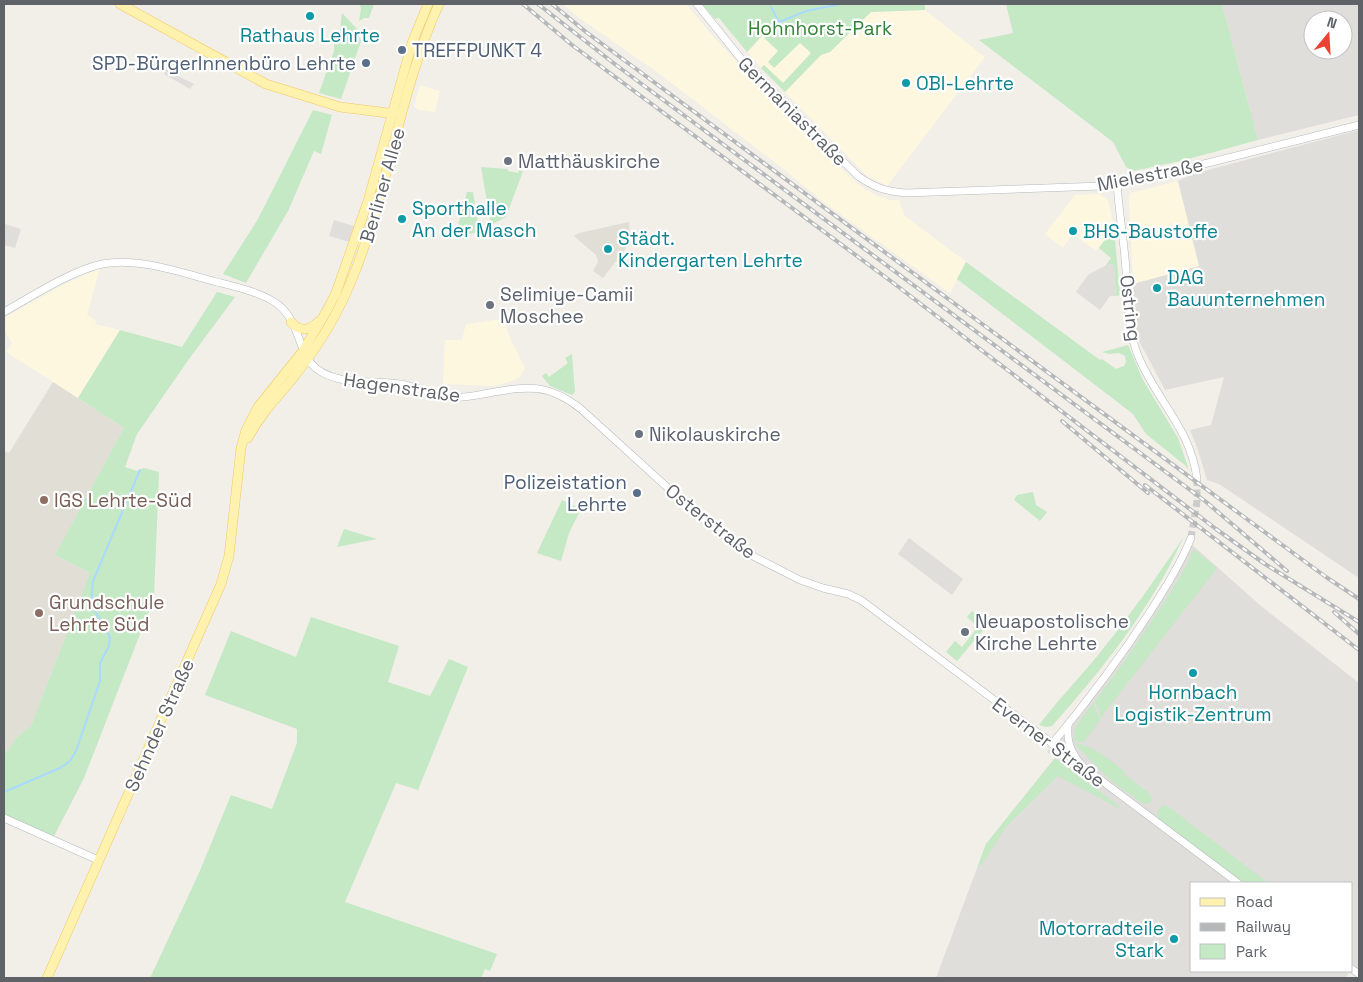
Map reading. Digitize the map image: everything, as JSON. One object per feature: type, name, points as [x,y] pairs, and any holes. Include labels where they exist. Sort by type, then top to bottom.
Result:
[{"type":"main road","points":[[120,4],[266,84],[340,107],[402,114]]},
{"type":"main road","name":"Berliner Allee","points":[[305,355],[344,272],[358,232],[413,42],[428,4]]},
{"type":"main road","name":"Berliner Allee","points":[[305,355],[331,322],[355,272],[378,205],[422,47],[439,4]]},
{"type":"main road","points":[[291,322],[301,329],[308,329],[314,326],[326,312]]},
{"type":"main road","name":"Sehnder Straße","points":[[47,978],[221,584],[229,556],[243,449],[254,427],[305,355]]},
{"type":"street","name":"Germaniastraße","points":[[697,4],[742,60],[858,176],[886,192],[906,193]]},
{"type":"street","name":"Mielestraße","points":[[906,193],[1102,186],[1180,170],[1359,125]]},
{"type":"street","name":"Ostring","points":[[1118,183],[1129,314],[1134,345],[1144,368],[1185,436],[1193,457],[1197,479]]},
{"type":"street","points":[[4,312],[88,269],[102,264],[129,263],[178,272],[260,296],[279,306],[291,322],[305,355]]},
{"type":"street","name":"Hagenstraße","points":[[305,355],[321,372],[342,379],[400,384],[455,397],[532,388],[558,393],[568,398],[581,409]]},
{"type":"street","name":"Osterstraße","points":[[581,409],[700,517],[747,553],[800,580],[848,594],[861,600]]},
{"type":"street","points":[[1052,744],[1131,641],[1177,569],[1191,538]]},
{"type":"street","name":"Everner Straße","points":[[861,600],[1237,882]]},
{"type":"street","points":[[1068,724],[1067,743],[1069,749],[1083,768]]},
{"type":"street","points":[[4,818],[98,860]]},
{"type":"shaded area","points":[[563,4],[686,4],[746,72],[859,185],[875,195],[890,200],[899,200],[905,216],[966,262],[950,293],[826,204],[657,72],[578,17]]},
{"type":"shaded area","points":[[1222,4],[1359,4],[1359,115],[1258,140]]},
{"type":"shaded area","points":[[925,10],[985,57],[887,186],[866,175],[785,92],[821,55],[830,52],[871,12]]},
{"type":"shaded area","points":[[762,36],[779,51],[800,43],[812,54],[783,83],[764,65],[761,68],[748,52]]},
{"type":"shaded area","points":[[168,67],[175,71],[174,74],[194,84],[190,89],[164,74]]},
{"type":"shaded area","points":[[420,85],[440,91],[435,112],[419,110],[414,106]]},
{"type":"shaded area","points":[[1359,130],[1359,578],[1219,484],[1207,480],[1190,430],[1211,425],[1224,377],[1165,390],[1137,337],[1133,284],[1199,266],[1178,181],[1193,174]]},
{"type":"shaded area","points":[[1178,181],[1200,267],[1133,284],[1129,196],[1131,193]]},
{"type":"shaded area","points":[[1100,194],[1108,200],[1114,228],[1096,251],[1075,236],[1073,238],[1071,236],[1063,248],[1045,234],[1075,195]]},
{"type":"shaded area","points":[[334,220],[354,226],[350,242],[329,236]]},
{"type":"shaded area","points":[[629,222],[630,237],[626,248],[603,278],[593,271],[598,262],[596,255],[574,236],[579,233]]},
{"type":"shaded area","points":[[5,224],[21,229],[15,248],[4,245]]},
{"type":"shaded area","points":[[1114,264],[1116,296],[1110,296],[1100,310],[1076,292],[1088,275],[1106,265]]},
{"type":"shaded area","points":[[100,268],[87,315],[96,320],[95,324],[120,330],[78,398],[6,352],[12,344],[4,329],[4,318],[61,286]]},
{"type":"shaded area","points":[[503,319],[525,368],[520,377],[494,386],[443,384],[445,340],[462,340],[466,324]]},
{"type":"shaded area","points":[[53,382],[124,428],[55,555],[90,573],[31,726],[16,738],[4,755],[4,451],[9,453]]},
{"type":"shaded area","points":[[909,538],[963,579],[952,595],[898,554]]},
{"type":"shaded area","points":[[1189,542],[1261,606],[1359,683],[1359,978],[1349,972],[1346,978],[936,978],[986,844],[1055,758],[1047,752],[1168,585]]},
{"type":"green space","points":[[360,4],[374,4],[369,18],[359,21],[361,9]]},
{"type":"green space","name":"Hohnhorst-Park","points":[[702,4],[925,4],[925,10],[871,12],[830,52],[821,55],[785,92],[761,68],[764,65],[783,83],[811,53],[800,43],[774,68],[768,62],[778,51],[762,36],[747,52],[719,18],[715,19]]},
{"type":"green space","points":[[1006,4],[1222,4],[1258,140],[1181,161],[1133,171],[1126,167],[1113,142],[979,40],[1013,33]]},
{"type":"green space","points":[[342,13],[356,28],[361,41],[341,99],[319,93],[334,51],[334,42],[340,32]]},
{"type":"green space","points":[[313,110],[332,115],[321,154],[314,151],[288,211],[246,283],[223,274],[258,219]]},
{"type":"green space","points":[[481,167],[508,169],[508,171],[518,173],[519,170],[523,171],[506,217],[491,225]]},
{"type":"green space","points":[[467,192],[473,192],[479,230],[475,233],[455,237]]},
{"type":"green space","points":[[1114,228],[1120,295],[1116,296],[1114,264],[1106,265],[1111,258],[1099,248]]},
{"type":"green space","points":[[966,262],[1100,360],[1102,359],[1116,369],[1124,366],[1126,362],[1125,356],[1119,353],[1109,354],[1102,352],[1128,345],[1143,380],[1178,438],[1189,470],[1146,434],[1133,414],[957,279]]},
{"type":"green space","points":[[217,292],[235,297],[137,434],[125,467],[137,471],[144,468],[159,472],[154,598],[84,778],[53,838],[4,816],[4,755],[16,738],[31,726],[90,573],[55,555],[124,428],[78,398],[120,330],[182,347]]},
{"type":"green space","points":[[572,354],[575,392],[572,395],[550,386],[542,376],[546,373],[549,377],[568,363],[565,358]]},
{"type":"green space","points":[[1033,492],[1036,505],[1047,512],[1040,521],[1014,500],[1017,495]]},
{"type":"green space","points":[[562,500],[581,509],[569,533],[561,561],[537,553]]},
{"type":"green space","points":[[344,529],[377,539],[337,547]]},
{"type":"green space","points":[[1183,538],[1157,588],[1125,637],[1052,726],[1039,725],[1110,640]]},
{"type":"green space","points":[[1194,549],[1217,568],[1105,712],[1102,719],[1095,701],[1169,595]]},
{"type":"green space","points":[[972,611],[989,623],[957,661],[946,652],[955,641],[962,647],[978,627],[967,617]]},
{"type":"green space","points":[[311,617],[399,646],[388,682],[430,696],[449,659],[468,667],[418,790],[396,783],[345,902],[497,954],[490,971],[485,969],[481,978],[150,978],[199,873],[231,795],[272,809],[297,743],[297,729],[205,695],[231,631],[296,657]]},
{"type":"green space","points":[[1093,703],[1100,720],[1084,742],[1074,741],[1075,728]]},
{"type":"green space","points":[[1074,743],[1095,750],[1125,772],[1124,774],[1150,794],[1152,800],[1150,803],[1143,804],[1109,779]]},
{"type":"green space","points":[[1055,758],[1119,806],[1118,808],[1058,776],[1006,827],[981,866],[978,866],[986,844]]},
{"type":"green space","points":[[1162,806],[1169,807],[1267,882],[1243,882],[1159,820],[1157,812]]},
{"type":"waterway","points":[[771,7],[779,22],[806,11],[841,4]]},
{"type":"waterway","points":[[4,792],[60,768],[70,761],[76,751],[100,681],[100,663],[109,646],[110,637],[91,604],[93,581],[140,470]]},
{"type":"tunnel","points":[[1191,538],[1197,502],[1197,479]]},
{"type":"railway","points":[[523,4],[572,45],[892,282],[1216,529],[1265,564],[1359,622]]},
{"type":"railway","points":[[538,4],[616,65],[1205,501],[1287,571]]},
{"type":"railway","points":[[552,4],[586,32],[1240,514],[1359,599]]},
{"type":"railway","points":[[1062,421],[1148,493]]},
{"type":"railway","points":[[1145,485],[1359,650]]},
{"type":"railway","points":[[1334,612],[1359,634]]},
{"type":"place","name":"Rathaus Lehrte","points":[[310,16]]},
{"type":"place","name":"TREFFPUNKT 4","points":[[402,50]]},
{"type":"place","name":"SPD-BürgerInnenbüro Lehrte","points":[[366,63]]},
{"type":"place","name":"OBI-Lehrte","points":[[906,83]]},
{"type":"place","name":"Matthäuskirche","points":[[508,161]]},
{"type":"place","name":"Sporthalle An der Masch","points":[[402,219]]},
{"type":"place","name":"BHS-Baustoffe","points":[[1073,231]]},
{"type":"place","name":"Städt. Kindergarten Lehrte","points":[[608,249]]},
{"type":"place","name":"DAG Bauunternehmen","points":[[1157,288]]},
{"type":"place","name":"Selimiye-Camii Moschee","points":[[490,305]]},
{"type":"place","name":"Nikolauskirche","points":[[639,434]]},
{"type":"place","name":"Polizeistation Lehrte","points":[[637,493]]},
{"type":"place","name":"IGS Lehrte-Süd","points":[[44,500]]},
{"type":"place","name":"Grundschule Lehrte Süd","points":[[39,613]]},
{"type":"place","name":"Neuapostolische Kirche Lehrte","points":[[965,632]]},
{"type":"place","name":"Hornbach Logistik-Zentrum","points":[[1193,673]]},
{"type":"place","name":"Motorradteile Stark","points":[[1174,939]]}]
